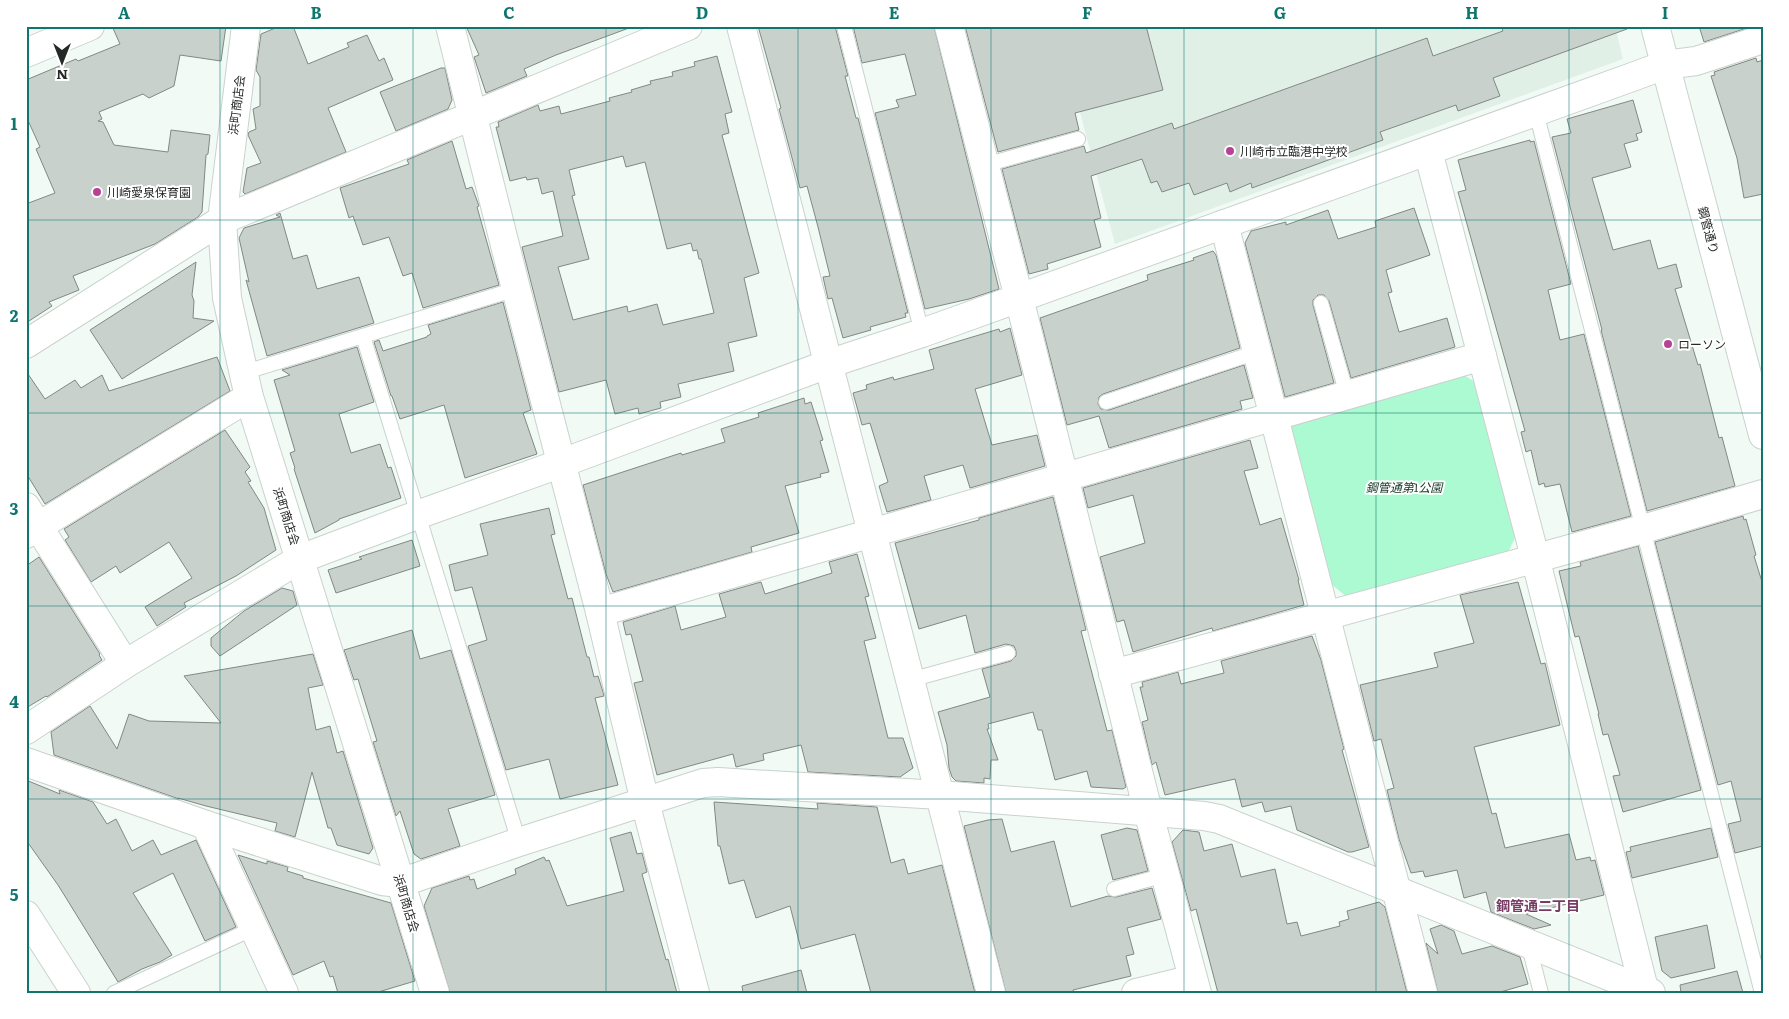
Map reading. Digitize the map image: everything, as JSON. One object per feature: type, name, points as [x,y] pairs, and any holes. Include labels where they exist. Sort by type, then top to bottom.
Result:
[{"type":"street","points":[[26,53],[90,26]]},
{"type":"street","name":"浜町商店会","points":[[246,26],[222,220],[227,298],[246,385],[435,993]]},
{"type":"street","points":[[450,26],[600,612],[645,802],[695,993]]},
{"type":"street","points":[[26,344],[222,220],[688,26]]},
{"type":"street","points":[[741,26],[991,993]]},
{"type":"street","name":"鋼管通り","points":[[1655,26],[1763,435]]},
{"type":"street","points":[[955,28],[985,165],[1148,811],[1195,986],[1136,993]]},
{"type":"street","points":[[26,730],[125,664],[300,559],[828,364],[922,333],[1665,65],[1696,61],[1763,39]]},
{"type":"street","points":[[1428,151],[1647,992]]},
{"type":"street","points":[[1224,224],[1423,993]]},
{"type":"street","points":[[600,612],[1482,356]]},
{"type":"street","points":[[125,664],[30,523],[246,385]]},
{"type":"street","points":[[1113,674],[1643,529],[1763,494]]},
{"type":"street","points":[[26,762],[206,825],[382,881],[400,883],[518,842],[703,783],[718,782],[940,795],[1204,816],[1219,819],[1397,889],[1647,992]]},
{"type":"street","points":[[206,825],[284,993]]},
{"type":"street","points":[[26,915],[76,993]]},
{"type":"lane","points":[[844,26],[922,333]]},
{"type":"lane","points":[[1536,112],[1762,993]]},
{"type":"lane","points":[[985,165],[1078,139]]},
{"type":"lane","points":[[246,385],[363,336],[516,289]]},
{"type":"lane","points":[[1321,302],[1347,395]]},
{"type":"lane","points":[[363,336],[518,842]]},
{"type":"lane","points":[[1106,402],[1257,352]]},
{"type":"lane","points":[[910,680],[1008,653]]},
{"type":"lane","points":[[1114,889],[1165,875]]},
{"type":"lane","points":[[114,993],[254,928]]},
{"type":"lane","points":[[1528,943],[1541,993]]},
{"type":"shaded area","name":"川崎市立臨港中学校","points":[[1057,26],[1615,26],[1623,59],[1115,244]]},
{"type":"green space","name":"鋼管通第1公園","points":[[1459,372],[1475,382],[1515,538],[1505,558],[1348,598],[1330,583],[1290,431],[1297,419]]},
{"type":"building","points":[[112,26],[226,26],[221,61],[180,55],[174,86],[149,98],[143,94],[99,112],[102,119],[98,121],[103,122],[114,145],[168,152],[171,130],[210,135],[208,154],[206,155],[202,212],[198,217],[155,244],[73,276],[79,290],[49,302],[52,306],[26,323],[26,204],[55,193],[36,149],[40,147],[26,116],[26,80],[76,59],[78,61],[120,44]]},
{"type":"building","points":[[280,26],[293,26],[308,64],[349,47],[347,43],[367,35],[379,61],[384,58],[393,80],[328,108],[346,152],[245,194],[243,192],[247,168],[261,163],[248,135],[249,132],[256,129],[253,109],[260,106],[260,77],[256,70],[261,34]]},
{"type":"building","points":[[466,26],[629,26],[629,28],[524,69],[527,76],[486,93],[474,57],[479,55]]},
{"type":"building","points":[[758,26],[835,26],[848,76],[845,76],[856,118],[858,118],[908,313],[905,313],[906,317],[870,327],[871,330],[843,338],[832,298],[828,299],[823,277],[830,276],[807,186],[800,188],[779,109],[781,108]]},
{"type":"building","points":[[853,26],[934,26],[999,289],[969,299],[925,309],[875,113],[899,107],[896,100],[916,95],[905,54],[862,63]]},
{"type":"building","points":[[965,26],[1146,26],[1163,90],[1075,113],[1079,130],[998,152]]},
{"type":"building","points":[[1501,26],[1627,26],[1627,29],[1493,78],[1500,96],[1458,111],[1456,105],[1380,132],[1383,140],[1252,188],[1251,183],[1230,192],[1227,183],[1194,195],[1189,183],[1162,192],[1157,181],[1151,183],[1142,159],[1091,176],[1101,218],[1094,220],[1101,247],[1047,264],[1048,269],[1029,274],[1002,169],[1084,146],[1086,153],[1172,123],[1174,129],[1427,38],[1433,56],[1503,31]]},
{"type":"building","points":[[1699,26],[1747,26],[1747,28],[1704,42]]},
{"type":"building","points":[[717,56],[732,112],[725,114],[729,133],[722,135],[759,273],[744,278],[757,336],[728,343],[734,371],[678,384],[681,397],[660,402],[661,408],[639,414],[638,408],[615,414],[606,380],[559,392],[522,247],[563,236],[553,191],[542,194],[538,178],[527,180],[526,177],[510,181],[496,127],[499,127],[498,122],[538,105],[540,111],[559,106],[561,114],[610,101],[609,98],[632,92],[631,90],[651,84],[650,81],[673,76],[672,72],[695,66],[694,62]],"holes":[[[623,156],[626,167],[645,162],[667,249],[691,243],[693,251],[697,250],[699,259],[701,259],[714,313],[663,325],[657,304],[628,312],[627,306],[573,320],[558,267],[589,259],[572,196],[575,195],[569,170]]]},
{"type":"building","points":[[1756,58],[1757,62],[1763,60],[1763,194],[1744,198],[1737,158],[1711,76],[1715,75],[1714,72]]},
{"type":"building","points":[[445,68],[452,100],[448,109],[396,131],[380,92]]},
{"type":"building","points":[[1633,100],[1642,132],[1636,134],[1638,140],[1624,144],[1631,167],[1592,178],[1613,250],[1650,240],[1658,269],[1676,264],[1682,287],[1675,289],[1698,365],[1700,364],[1719,438],[1722,437],[1735,486],[1647,511],[1552,137],[1571,133],[1567,119]]},
{"type":"building","points":[[1530,140],[1530,142],[1534,141],[1571,284],[1548,290],[1560,340],[1584,334],[1631,516],[1572,532],[1560,484],[1545,487],[1544,483],[1539,485],[1531,450],[1526,452],[1521,432],[1525,431],[1458,192],[1466,190],[1458,160]]},
{"type":"building","points":[[452,141],[466,189],[472,187],[479,206],[477,207],[499,285],[423,308],[412,273],[403,276],[389,237],[363,245],[353,216],[349,218],[340,188],[409,164],[407,160]]},
{"type":"building","points":[[1414,208],[1430,255],[1386,270],[1392,292],[1388,293],[1399,332],[1447,318],[1455,347],[1351,378],[1329,301],[1324,295],[1318,295],[1313,300],[1313,305],[1334,383],[1285,397],[1245,243],[1251,231],[1286,222],[1286,225],[1328,210],[1338,239],[1376,227],[1375,221]]},
{"type":"building","points":[[280,213],[293,259],[307,255],[317,289],[359,277],[374,323],[267,356],[246,280],[249,282],[239,238],[244,228],[280,217],[276,215]]},
{"type":"building","points":[[1213,251],[1216,255],[1240,348],[1103,394],[1099,397],[1098,404],[1101,409],[1109,410],[1244,365],[1253,398],[1240,401],[1242,409],[1109,448],[1099,416],[1067,425],[1040,318],[1148,280],[1147,275],[1194,260],[1193,258]]},
{"type":"building","points":[[196,262],[192,295],[194,301],[193,318],[214,321],[122,379],[90,330]]},
{"type":"building","points":[[503,302],[531,410],[523,413],[537,454],[465,478],[444,405],[400,419],[374,342],[379,340],[383,351],[427,337],[431,334],[428,325]]},
{"type":"building","points":[[1010,328],[1022,375],[975,389],[992,445],[1037,435],[1045,466],[970,488],[963,465],[924,476],[931,500],[887,512],[879,486],[888,482],[870,423],[862,425],[853,393],[867,389],[866,385],[893,377],[894,380],[934,369],[929,350],[999,329],[1000,332]]},
{"type":"building","points":[[357,347],[374,402],[339,414],[351,453],[380,444],[388,468],[391,467],[401,498],[339,519],[315,533],[294,469],[290,453],[295,451],[274,380],[290,375],[282,370]]},
{"type":"building","points":[[217,357],[230,391],[45,504],[26,473],[26,371],[45,399],[75,380],[81,388],[102,375],[109,391]]},
{"type":"building","points":[[804,398],[805,404],[811,402],[823,440],[820,441],[829,472],[820,474],[821,477],[785,486],[799,533],[751,547],[752,552],[613,592],[606,574],[583,485],[681,453],[682,455],[725,442],[721,429],[759,417],[758,413]]},
{"type":"building","points":[[225,430],[250,467],[245,472],[251,481],[248,482],[264,508],[276,550],[236,576],[184,603],[186,607],[157,626],[145,607],[192,578],[169,542],[120,573],[116,566],[91,582],[65,540],[69,537],[64,529]]},
{"type":"building","points":[[1250,440],[1258,468],[1244,471],[1260,525],[1281,518],[1299,580],[1304,605],[1213,631],[1212,628],[1133,652],[1124,620],[1117,622],[1100,557],[1145,543],[1133,495],[1088,508],[1083,488]]},
{"type":"building","points":[[1053,497],[1086,630],[1081,631],[1107,731],[1112,730],[1126,787],[1123,789],[1091,787],[1087,771],[1055,780],[1042,730],[1038,730],[1033,712],[988,724],[989,729],[987,729],[998,760],[991,760],[990,779],[984,778],[984,783],[956,781],[952,777],[949,768],[947,745],[938,712],[990,697],[982,669],[1011,661],[1016,656],[1016,651],[1014,646],[1006,644],[975,653],[966,615],[919,629],[895,543]]},
{"type":"building","points":[[549,508],[555,534],[551,535],[568,599],[572,598],[587,657],[589,657],[594,677],[598,676],[604,696],[595,698],[618,785],[560,799],[549,759],[506,770],[468,646],[487,640],[472,587],[455,591],[449,565],[488,555],[480,524]]},
{"type":"building","points":[[1743,516],[1744,520],[1746,519],[1763,585],[1763,846],[1735,853],[1728,824],[1741,821],[1731,781],[1718,785],[1655,542]]},
{"type":"building","points":[[412,540],[420,566],[336,593],[328,570],[362,559],[359,557]]},
{"type":"building","points":[[1638,546],[1701,790],[1623,812],[1613,776],[1620,775],[1608,734],[1603,735],[1579,636],[1575,637],[1559,571],[1581,566],[1580,562]]},
{"type":"building","points":[[857,554],[869,596],[865,597],[876,638],[864,641],[888,738],[903,738],[913,768],[900,777],[808,772],[801,745],[763,754],[764,760],[736,767],[733,754],[657,775],[634,683],[643,681],[631,634],[626,635],[623,622],[675,606],[681,630],[726,617],[719,594],[761,582],[765,594],[832,573],[829,562]]},
{"type":"building","points":[[39,557],[102,660],[47,697],[26,708],[26,566]]},
{"type":"building","points":[[1518,582],[1541,664],[1545,663],[1560,725],[1474,747],[1492,814],[1496,813],[1505,848],[1569,834],[1576,860],[1590,857],[1591,861],[1595,860],[1604,895],[1526,914],[1551,925],[1534,929],[1491,912],[1486,892],[1464,898],[1457,870],[1425,877],[1423,871],[1411,873],[1399,839],[1387,790],[1394,788],[1381,739],[1374,741],[1360,685],[1438,667],[1434,653],[1474,643],[1460,595]]},
{"type":"building","points":[[282,588],[293,591],[297,605],[220,656],[211,646],[211,638],[244,611]]},
{"type":"building","points":[[412,630],[420,659],[451,650],[495,795],[448,809],[460,846],[421,859],[414,854],[400,811],[396,816],[373,742],[377,741],[358,679],[354,680],[344,650]]},
{"type":"building","points":[[1312,636],[1321,660],[1344,749],[1342,750],[1369,847],[1352,852],[1297,830],[1291,806],[1265,812],[1262,802],[1242,807],[1235,779],[1165,795],[1156,762],[1152,765],[1142,722],[1148,720],[1140,687],[1143,687],[1142,682],[1178,672],[1181,684],[1224,673],[1221,661]]},
{"type":"building","points":[[313,654],[323,685],[308,688],[316,730],[330,726],[337,753],[343,751],[373,848],[369,854],[337,845],[331,828],[328,828],[312,772],[295,837],[275,831],[277,823],[179,799],[54,755],[51,732],[90,706],[117,749],[129,714],[149,721],[221,723],[184,676]]},
{"type":"building","points":[[26,780],[60,794],[59,790],[93,802],[107,824],[116,819],[132,851],[153,840],[161,855],[196,840],[236,927],[205,941],[173,873],[133,893],[172,955],[118,982],[58,885],[26,840]]},
{"type":"building","points":[[714,802],[818,809],[817,803],[877,807],[891,863],[904,859],[908,874],[942,865],[975,993],[871,993],[855,934],[801,949],[790,906],[756,918],[744,880],[729,884],[720,846],[718,846]]},
{"type":"building","points":[[1002,819],[1011,852],[1054,841],[1071,907],[1108,896],[1116,897],[1152,888],[1161,919],[1127,928],[1134,954],[1126,956],[1131,976],[1073,990],[1074,993],[1006,993],[964,826],[988,820]]},
{"type":"building","points":[[1127,828],[1137,830],[1148,871],[1113,880],[1101,835]]},
{"type":"building","points":[[1711,828],[1718,857],[1632,878],[1626,852],[1631,851],[1630,847]]},
{"type":"building","points":[[1183,830],[1199,832],[1204,851],[1232,844],[1241,877],[1275,869],[1287,924],[1297,922],[1301,936],[1340,926],[1339,922],[1349,919],[1347,911],[1379,902],[1385,907],[1407,993],[1218,993],[1196,909],[1191,911],[1172,842]]},
{"type":"building","points":[[631,832],[637,854],[642,853],[647,872],[642,874],[677,993],[450,993],[424,906],[432,888],[469,876],[470,880],[474,879],[477,889],[516,874],[515,869],[544,857],[546,861],[549,860],[567,906],[624,891],[610,838]]},
{"type":"building","points":[[238,855],[267,864],[267,861],[288,867],[287,871],[303,876],[303,878],[391,903],[415,981],[375,993],[338,993],[333,976],[330,977],[324,961],[293,975]]},
{"type":"building","points":[[1441,925],[1454,931],[1462,954],[1492,946],[1520,957],[1528,984],[1497,993],[1438,993],[1426,943],[1438,954],[1430,929]]},
{"type":"building","points":[[1707,925],[1715,968],[1671,978],[1662,971],[1655,937]]},
{"type":"building","points":[[801,970],[807,993],[743,993],[742,986]]},
{"type":"building","points":[[1737,971],[1743,993],[1681,993],[1680,985]]},
{"type":"place","name":"川崎市立臨港中学校","points":[[1230,151]]},
{"type":"place","name":"川崎愛泉保育園","points":[[97,192]]},
{"type":"place","name":"ローソン","points":[[1668,344]]},
{"type":"district","name":"鋼管通二丁目","points":[[1538,905]]}]
